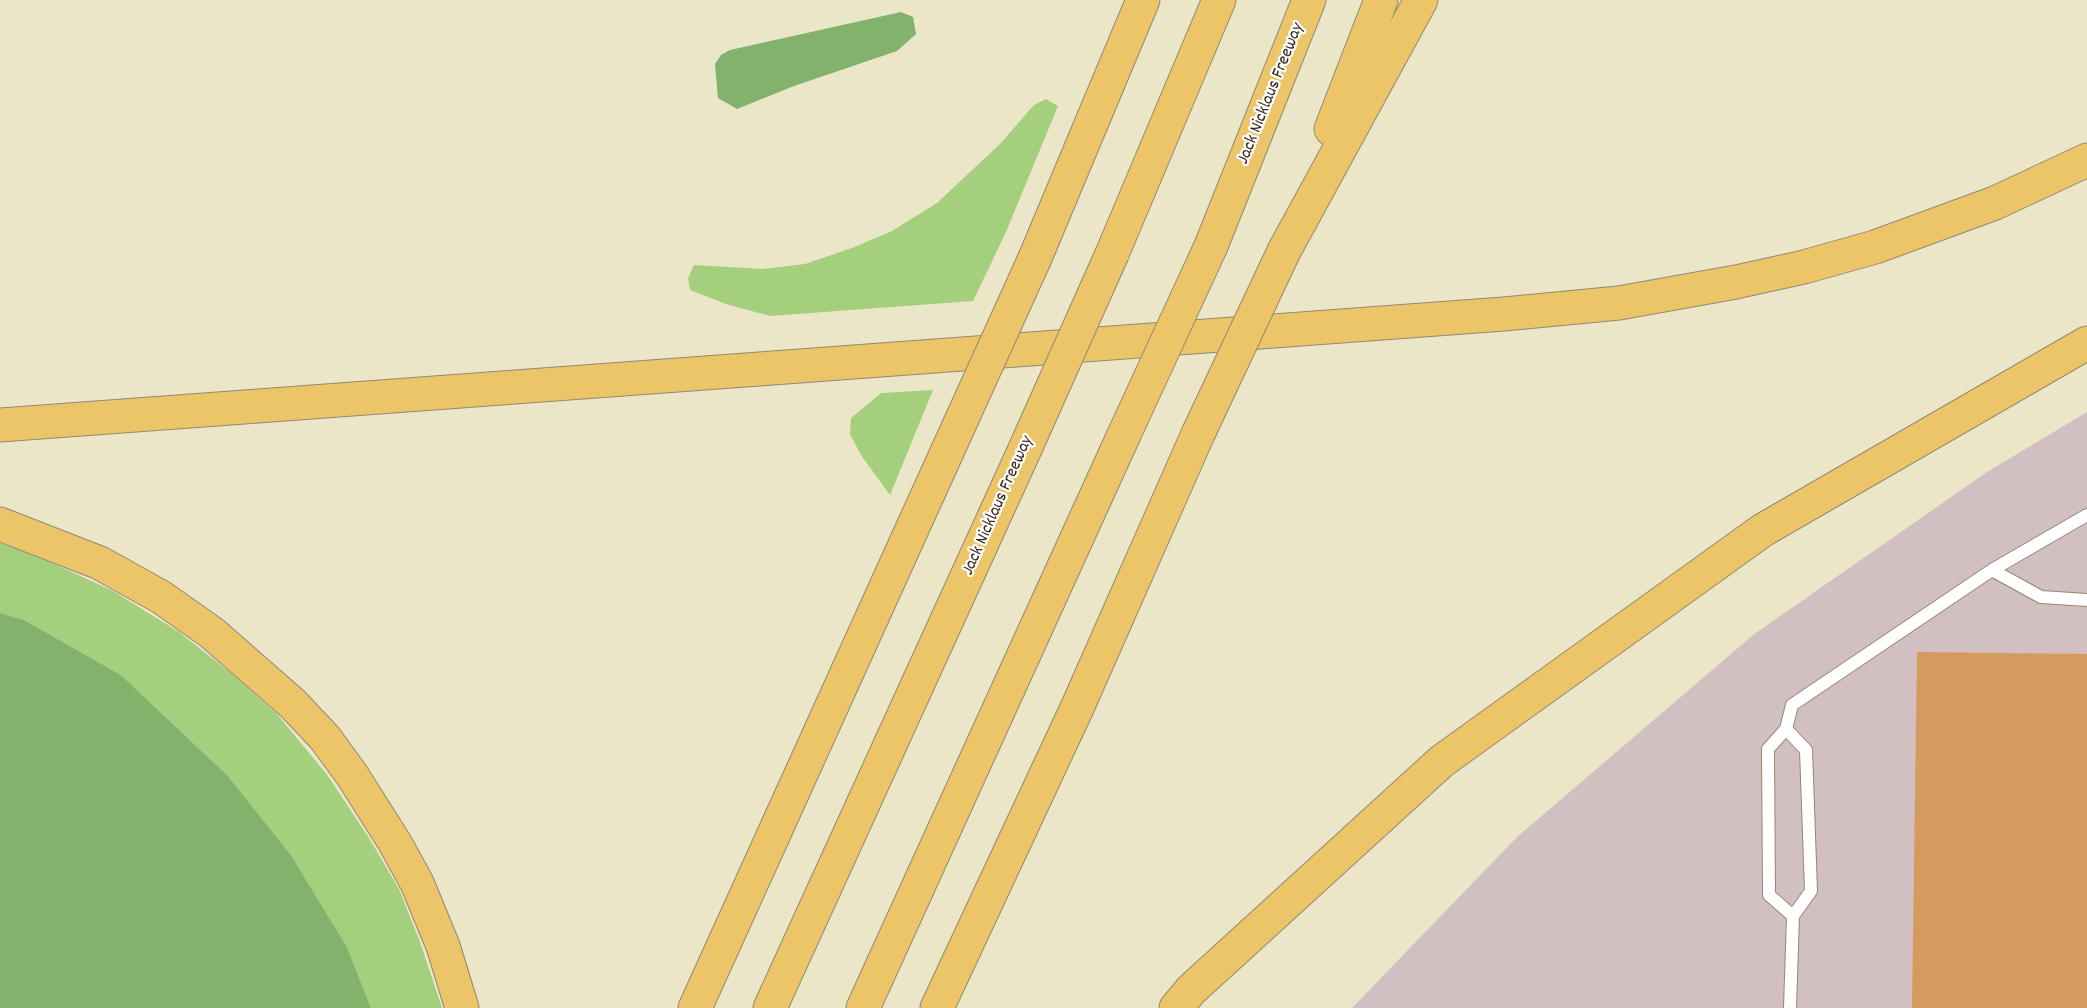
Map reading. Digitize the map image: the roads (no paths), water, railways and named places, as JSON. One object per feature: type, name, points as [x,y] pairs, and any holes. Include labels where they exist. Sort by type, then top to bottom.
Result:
[{"type":"highway","points":[[694,1008],[1035,258],[1143,0]]},
{"type":"highway","name":"Jack Nicklaus Freeway","points":[[770,1008],[1112,254],[1219,0]]},
{"type":"highway","name":"Jack Nicklaus Freeway","points":[[863,1008],[1211,246],[1309,0]]},
{"type":"highway","points":[[1284,251],[1381,0]]},
{"type":"highway","points":[[938,1008],[1077,708],[1198,434],[1284,251],[1421,0]]},
{"type":"highway","points":[[0,425],[1619,303],[1736,282],[1804,267],[1875,247],[1995,203],[2087,160]]},
{"type":"highway","points":[[1176,1008],[1191,990],[1442,761],[1763,530],[2087,343]]},
{"type":"highway","points":[[0,524],[100,563],[161,597],[212,633],[293,704],[326,738],[395,843],[417,884],[443,946],[462,1008]]},
{"type":"lane","points":[[1793,916],[1769,895],[1768,749],[1786,729],[1792,705],[1992,570],[2087,515]]},
{"type":"lane","points":[[1992,570],[2041,597],[2087,600]]},
{"type":"lane","points":[[1786,729],[1806,750],[1810,891],[1793,916],[1791,1008]]}]
